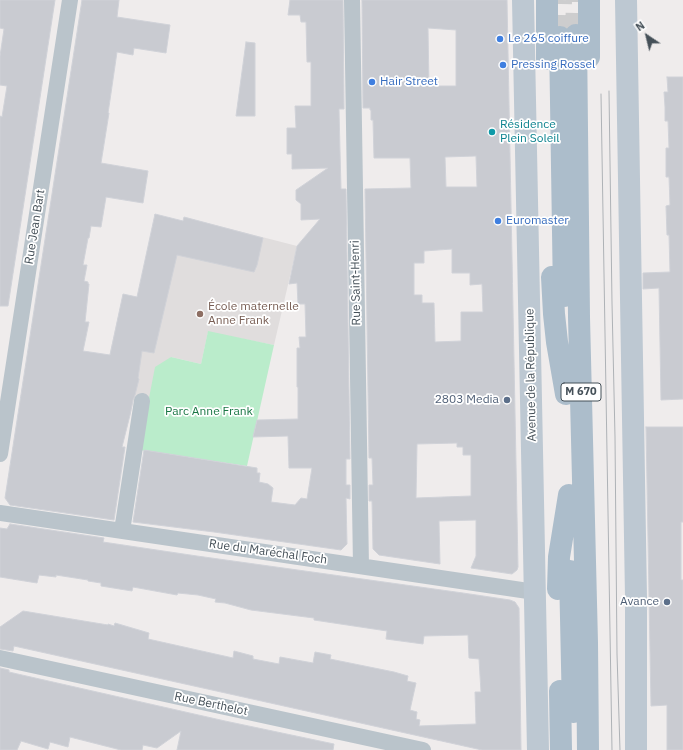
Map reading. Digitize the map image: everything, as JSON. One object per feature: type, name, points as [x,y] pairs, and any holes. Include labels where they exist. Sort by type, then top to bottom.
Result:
[{"type":"main road","points":[[547,0],[552,290],[557,342],[566,394]]},
{"type":"main road","points":[[583,474],[591,378],[592,344],[588,46],[589,0]]},
{"type":"main road","name":"M 670","points":[[574,750],[566,394],[568,36],[580,325],[588,750]]},
{"type":"main road","points":[[561,750],[558,578],[561,542],[568,495]]},
{"type":"main road","points":[[587,643],[599,695],[601,750]]},
{"type":"street","name":"Rue Jean Bart","points":[[0,454],[70,0]]},
{"type":"street","name":"Rue Saint-Henri","points":[[352,0],[360,566]]},
{"type":"street","name":"Avenue de la République","points":[[524,0],[538,750]]},
{"type":"street","points":[[626,0],[636,589],[636,750]]},
{"type":"street","points":[[122,531],[142,401]]},
{"type":"street","name":"Rue du Maréchal Foch","points":[[0,513],[536,592]]},
{"type":"street","name":"Rue Berthelot","points":[[0,658],[423,750]]},
{"type":"shaded area","name":"École maternelle Anne Frank","points":[[154,214],[183,221],[184,217],[297,246],[274,345],[208,332],[201,364],[171,357],[149,402],[134,400],[122,447],[90,442],[123,294],[137,297],[155,216]]},
{"type":"green space","name":"Parc Anne Frank","points":[[208,331],[274,345],[247,466],[139,450],[155,367],[171,357],[201,364]]},
{"type":"building","points":[[0,0],[55,0],[8,306],[0,306],[0,116],[2,117],[7,86],[0,85],[0,56],[4,29],[0,28]]},
{"type":"building","points":[[82,0],[119,0],[117,17],[170,25],[166,53],[134,48],[133,55],[117,52],[101,163],[148,171],[143,203],[106,197],[101,227],[91,226],[83,265],[87,265],[84,281],[88,282],[89,284],[85,322],[89,322],[83,351],[110,355],[123,294],[137,297],[155,214],[183,221],[184,217],[263,238],[254,272],[177,255],[154,353],[142,351],[139,379],[122,447],[125,447],[114,520],[10,505],[5,498]]},
{"type":"building","points":[[290,0],[343,0],[344,109],[339,109],[341,189],[346,189],[350,459],[346,459],[346,485],[350,485],[350,499],[346,498],[347,544],[341,550],[133,522],[144,450],[257,468],[257,473],[260,473],[259,482],[268,484],[273,488],[271,502],[295,505],[301,498],[307,499],[312,468],[289,468],[288,436],[253,437],[257,420],[298,419],[297,348],[300,348],[299,337],[306,337],[305,304],[298,304],[297,283],[289,284],[297,246],[320,219],[301,220],[301,204],[296,200],[296,190],[328,168],[292,169],[292,154],[287,154],[287,128],[296,128],[295,106],[311,106],[311,62],[307,62],[306,22],[301,22],[300,15],[288,15]]},
{"type":"building","points":[[362,0],[507,0],[518,567],[512,574],[471,568],[476,556],[476,520],[439,521],[440,564],[379,555],[373,549],[372,501],[369,501],[369,485],[373,485],[372,458],[369,458],[365,189],[411,188],[410,158],[374,158],[373,120],[371,120],[371,110],[370,108],[363,108]],"holes":[[[428,28],[456,30],[456,86],[429,86]],[[476,156],[477,187],[446,187],[445,157]],[[452,249],[452,273],[470,273],[470,285],[482,284],[483,312],[461,312],[461,341],[435,342],[434,303],[422,303],[422,295],[414,295],[414,263],[424,263],[424,251]],[[457,443],[457,447],[463,447],[463,455],[471,455],[471,496],[416,498],[417,444]]]},
{"type":"building","points":[[246,42],[255,43],[255,116],[236,116]]},
{"type":"building","points":[[667,77],[683,77],[683,399],[661,400],[659,288],[643,289],[643,273],[670,272],[669,235],[667,235],[666,206],[670,205],[669,177],[666,177],[666,148],[669,148],[668,121],[665,121],[664,92],[668,92]]},
{"type":"building","points":[[646,427],[683,427],[683,522],[681,522],[681,580],[683,580],[683,750],[667,750],[667,705],[651,706]]},
{"type":"building","points":[[10,524],[104,538],[103,542],[463,593],[515,602],[519,608],[521,750],[482,750],[14,646],[13,651],[0,649],[0,627],[23,611],[114,626],[115,623],[149,633],[148,639],[233,658],[234,651],[253,656],[253,659],[279,664],[280,657],[313,663],[315,652],[331,655],[330,659],[408,676],[407,681],[416,683],[410,710],[417,712],[416,719],[420,720],[419,726],[476,724],[475,692],[481,692],[479,659],[469,658],[468,635],[424,636],[423,644],[386,639],[387,631],[314,620],[314,618],[251,610],[215,602],[216,599],[198,595],[178,593],[177,595],[133,587],[132,591],[101,586],[101,583],[88,580],[56,575],[56,577],[39,575],[37,583],[0,577],[0,528],[7,529]]},
{"type":"building","points":[[0,668],[22,675],[334,744],[333,750],[177,750],[181,731],[157,748],[143,745],[142,750],[121,750],[70,737],[68,747],[50,742],[48,749],[21,741],[17,750],[0,750]]},
{"type":"tunnel","points":[[560,37],[561,0]]},
{"type":"tunnel","points":[[576,35],[577,0]]},
{"type":"tram line","points":[[609,91],[617,654],[620,750]]},
{"type":"tram line","points":[[601,94],[612,750]]},
{"type":"place","name":"Le 265 coiffure","points":[[500,39]]},
{"type":"place","name":"Pressing Rossel","points":[[503,65]]},
{"type":"place","name":"Hair Street","points":[[372,82]]},
{"type":"place","name":"Résidence Plein Soleil","points":[[492,132]]},
{"type":"place","name":"Euromaster","points":[[498,221]]},
{"type":"place","name":"École maternelle Anne Frank","points":[[200,314]]},
{"type":"place","name":"2803 Media","points":[[507,400]]},
{"type":"place","name":"Avance","points":[[667,602]]}]
